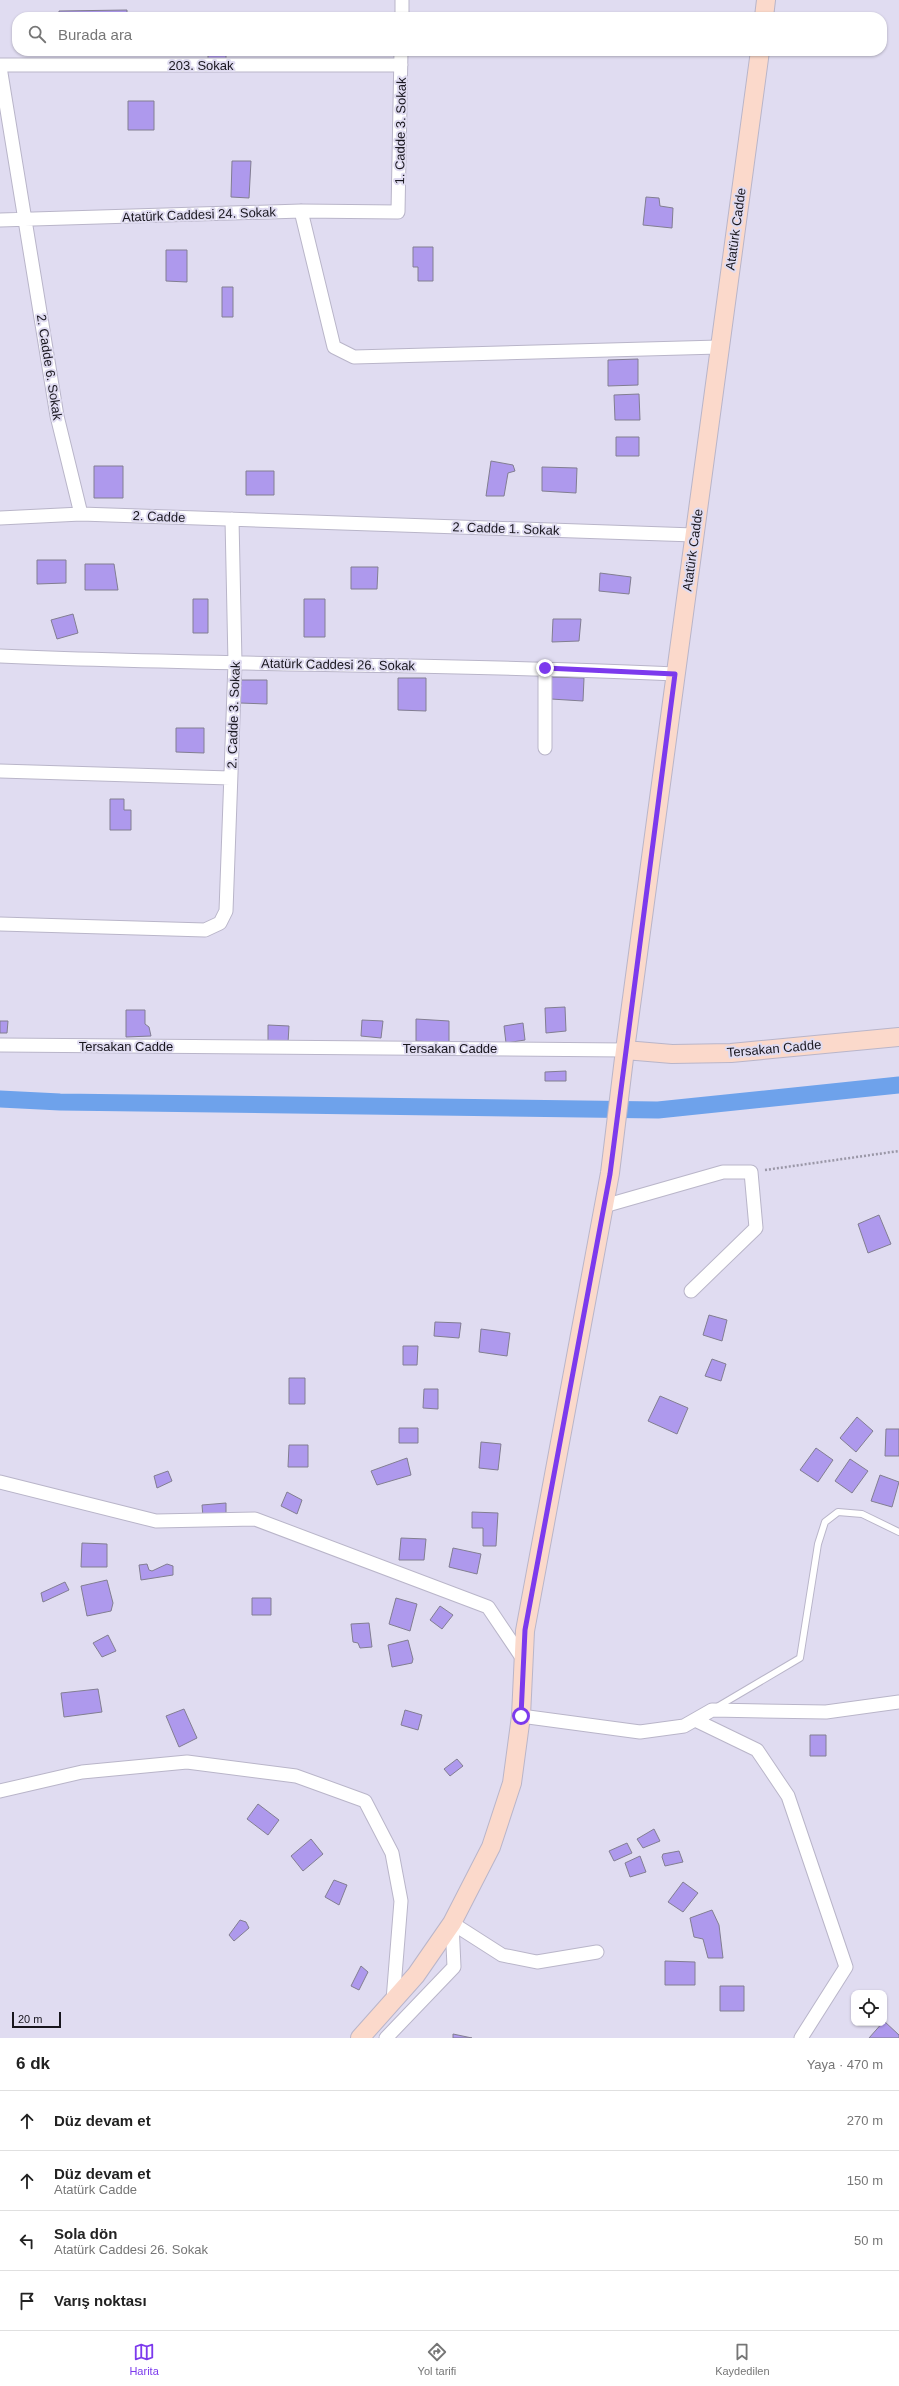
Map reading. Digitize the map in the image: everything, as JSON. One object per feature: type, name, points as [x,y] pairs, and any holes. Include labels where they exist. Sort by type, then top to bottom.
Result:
[{"type":"main road","points":[[765,12],[766,0]]},
{"type":"main road","name":"Atatürk Cadde","points":[[360,2038],[416,1975],[452,1923],[491,1847],[512,1783],[521,1716],[525,1662],[525,1630],[610,1174],[624,1050],[759,56]]},
{"type":"main road","name":"Tersakan Cadde","points":[[624,1050],[672,1054],[731,1053],[899,1037]]},
{"type":"street","points":[[402,0],[402,12]]},
{"type":"street","name":"1. Cadde 3. Sokak","points":[[398,212],[401,56]]},
{"type":"street","name":"203. Sokak","points":[[0,66],[401,66]]},
{"type":"street","name":"2. Cadde 6. Sokak","points":[[0,66],[57,416],[81,514]]},
{"type":"street","points":[[301,211],[334,347],[354,357],[719,347]]},
{"type":"street","name":"Atatürk Caddesi 24. Sokak","points":[[0,220],[301,211],[398,212]]},
{"type":"street","name":"2. Cadde","points":[[0,518],[81,514],[317,522]]},
{"type":"street","name":"2. Cadde 3. Sokak","points":[[0,924],[205,930],[220,923],[226,911],[235,663],[232,519]]},
{"type":"street","name":"2. Cadde 1. Sokak","points":[[317,522],[694,535]]},
{"type":"street","name":"Atatürk Caddesi 26. Sokak","points":[[0,656],[100,661],[545,668],[675,674]]},
{"type":"street","points":[[545,668],[545,748]]},
{"type":"street","points":[[0,771],[230,778]]},
{"type":"street","name":"Tersakan Cadde","points":[[0,1045],[624,1050]]},
{"type":"street","points":[[604,1206],[723,1172],[751,1172],[756,1228],[691,1291]]},
{"type":"street","points":[[0,1482],[156,1521],[255,1519],[488,1607],[525,1662]]},
{"type":"street","points":[[521,1716],[640,1732],[684,1726],[712,1710],[826,1712],[899,1702]]},
{"type":"street","points":[[695,1720],[758,1750],[788,1796],[846,1967],[801,2038]]},
{"type":"street","points":[[0,1791],[82,1772],[187,1762],[296,1776],[365,1801],[392,1853],[401,1901],[393,2000]]},
{"type":"street","points":[[452,1923],[502,1955],[537,1962],[597,1952]]},
{"type":"street","points":[[386,2038],[454,1967],[452,1923]]},
{"type":"lane","points":[[712,1710],[800,1658],[818,1544],[825,1522],[838,1512],[862,1514],[899,1532]]},
{"type":"path","points":[[751,1172],[899,1151]]},
{"type":"building","points":[[127,10],[127,12],[59,12]]},
{"type":"building","points":[[208,56],[226,56],[226,59],[208,59]]},
{"type":"building","points":[[128,101],[154,101],[154,130],[128,130]]},
{"type":"building","points":[[232,161],[251,161],[249,198],[231,197]]},
{"type":"building","points":[[646,197],[659,198],[660,206],[673,208],[672,228],[643,225]]},
{"type":"building","points":[[413,247],[433,247],[433,281],[418,281],[418,267],[413,267]]},
{"type":"building","points":[[166,250],[187,250],[187,282],[166,281]]},
{"type":"building","points":[[222,287],[233,287],[233,317],[222,317]]},
{"type":"building","points":[[638,359],[638,385],[608,386],[608,360]]},
{"type":"building","points":[[639,394],[640,420],[615,420],[614,395]]},
{"type":"building","points":[[616,437],[639,437],[639,456],[616,456]]},
{"type":"building","points":[[491,461],[513,465],[515,471],[508,473],[504,496],[486,496]]},
{"type":"building","points":[[94,466],[123,466],[123,498],[94,498]]},
{"type":"building","points":[[542,467],[577,468],[576,493],[542,491]]},
{"type":"building","points":[[246,471],[274,471],[274,495],[246,495]]},
{"type":"building","points":[[37,560],[66,560],[66,583],[37,584]]},
{"type":"building","points":[[85,564],[114,564],[118,590],[85,590]]},
{"type":"building","points":[[351,567],[378,567],[377,589],[351,589]]},
{"type":"building","points":[[600,573],[631,577],[629,594],[599,591]]},
{"type":"building","points":[[193,599],[208,599],[208,633],[193,633]]},
{"type":"building","points":[[304,599],[325,599],[325,637],[304,637]]},
{"type":"building","points":[[73,614],[78,633],[57,639],[51,620]]},
{"type":"building","points":[[553,619],[581,619],[579,641],[552,642]]},
{"type":"building","points":[[551,677],[584,678],[583,701],[551,699]]},
{"type":"building","points":[[398,678],[426,678],[426,711],[398,710]]},
{"type":"building","points":[[240,680],[267,680],[267,704],[240,703]]},
{"type":"building","points":[[176,728],[204,728],[204,753],[176,752]]},
{"type":"building","points":[[110,799],[124,799],[124,810],[131,810],[131,830],[110,830]]},
{"type":"building","points":[[565,1007],[566,1031],[546,1033],[545,1008]]},
{"type":"building","points":[[126,1010],[145,1010],[145,1024],[149,1027],[151,1036],[126,1037]]},
{"type":"building","points":[[416,1019],[449,1021],[449,1043],[416,1041]]},
{"type":"building","points":[[362,1020],[383,1021],[381,1038],[361,1036]]},
{"type":"building","points":[[0,1021],[8,1021],[7,1033],[0,1033]]},
{"type":"building","points":[[523,1023],[525,1040],[506,1043],[504,1026]]},
{"type":"building","points":[[268,1025],[289,1026],[288,1043],[268,1042]]},
{"type":"building","points":[[566,1071],[566,1081],[545,1081],[545,1072]]},
{"type":"building","points":[[879,1215],[891,1244],[868,1253],[858,1224]]},
{"type":"building","points":[[709,1315],[727,1320],[722,1341],[703,1335]]},
{"type":"building","points":[[435,1322],[461,1323],[459,1338],[434,1336]]},
{"type":"building","points":[[481,1329],[510,1333],[507,1356],[479,1352]]},
{"type":"building","points":[[403,1346],[418,1346],[417,1365],[403,1365]]},
{"type":"building","points":[[712,1359],[726,1364],[721,1381],[705,1376]]},
{"type":"building","points":[[289,1378],[305,1378],[305,1404],[289,1404]]},
{"type":"building","points":[[424,1389],[438,1389],[438,1409],[423,1408]]},
{"type":"building","points":[[660,1396],[688,1408],[677,1434],[648,1421]]},
{"type":"building","points":[[857,1417],[873,1431],[856,1452],[840,1438]]},
{"type":"building","points":[[399,1428],[418,1428],[418,1443],[399,1443]]},
{"type":"building","points":[[886,1429],[899,1429],[899,1456],[885,1456]]},
{"type":"building","points":[[481,1442],[501,1444],[498,1470],[479,1468]]},
{"type":"building","points":[[289,1445],[308,1445],[308,1467],[288,1467]]},
{"type":"building","points":[[816,1448],[833,1460],[818,1482],[800,1470]]},
{"type":"building","points":[[407,1458],[411,1475],[377,1485],[371,1471]]},
{"type":"building","points":[[850,1459],[868,1471],[852,1493],[835,1481]]},
{"type":"building","points":[[168,1471],[172,1481],[157,1488],[154,1476]]},
{"type":"building","points":[[880,1475],[899,1482],[892,1507],[871,1501]]},
{"type":"building","points":[[287,1492],[302,1500],[297,1514],[281,1506]]},
{"type":"building","points":[[226,1503],[226,1516],[203,1517],[202,1505]]},
{"type":"building","points":[[472,1512],[498,1513],[496,1546],[483,1546],[483,1528],[472,1528]]},
{"type":"building","points":[[401,1538],[426,1539],[424,1560],[399,1560]]},
{"type":"building","points":[[82,1543],[107,1544],[107,1567],[81,1567]]},
{"type":"building","points":[[453,1548],[481,1554],[477,1574],[449,1567]]},
{"type":"building","points":[[147,1564],[149,1570],[152,1571],[167,1564],[173,1566],[173,1575],[141,1580],[139,1565]]},
{"type":"building","points":[[107,1580],[113,1603],[111,1611],[87,1616],[81,1586]]},
{"type":"building","points":[[65,1582],[69,1590],[43,1602],[41,1593]]},
{"type":"building","points":[[252,1598],[271,1598],[271,1615],[252,1615]]},
{"type":"building","points":[[396,1598],[417,1604],[410,1631],[389,1624]]},
{"type":"building","points":[[440,1606],[453,1615],[442,1629],[430,1620]]},
{"type":"building","points":[[369,1623],[372,1647],[360,1648],[358,1643],[353,1642],[351,1624]]},
{"type":"building","points":[[108,1635],[116,1651],[102,1657],[93,1643]]},
{"type":"building","points":[[408,1640],[413,1659],[412,1663],[392,1667],[388,1645]]},
{"type":"building","points":[[98,1689],[102,1712],[64,1717],[61,1693]]},
{"type":"building","points":[[184,1709],[197,1738],[179,1747],[166,1716]]},
{"type":"building","points":[[405,1710],[422,1715],[418,1730],[401,1725]]},
{"type":"building","points":[[810,1735],[826,1735],[826,1756],[810,1756]]},
{"type":"building","points":[[457,1759],[463,1766],[450,1776],[444,1769]]},
{"type":"building","points":[[258,1804],[279,1820],[268,1835],[247,1819]]},
{"type":"building","points":[[654,1829],[660,1841],[643,1848],[637,1839]]},
{"type":"building","points":[[311,1839],[323,1854],[303,1871],[291,1856]]},
{"type":"building","points":[[627,1843],[632,1853],[614,1861],[609,1851]]},
{"type":"building","points":[[679,1851],[683,1862],[665,1866],[662,1857],[663,1854]]},
{"type":"building","points":[[640,1856],[646,1872],[630,1877],[625,1863]]},
{"type":"building","points":[[334,1880],[347,1885],[339,1905],[325,1897]]},
{"type":"building","points":[[683,1882],[698,1893],[683,1912],[668,1902]]},
{"type":"building","points":[[712,1910],[719,1925],[723,1958],[708,1958],[703,1939],[694,1937],[690,1918]]},
{"type":"building","points":[[240,1920],[246,1922],[249,1928],[234,1941],[229,1935]]},
{"type":"building","points":[[665,1961],[695,1962],[695,1985],[665,1985]]},
{"type":"building","points":[[361,1966],[368,1972],[359,1990],[351,1986]]},
{"type":"building","points":[[720,1986],[744,1986],[744,2011],[720,2011]]},
{"type":"building","points":[[887,2024],[899,2035],[899,2038],[869,2038],[880,2026],[887,2026]]},
{"type":"building","points":[[453,2034],[472,2038],[453,2038]]},
{"type":"waterway","points":[[0,1099],[60,1102],[658,1110],[899,1085]]},
{"type":"route","points":[[521,1716],[525,1662],[525,1630],[610,1174],[624,1050],[675,674],[545,668]]}]
